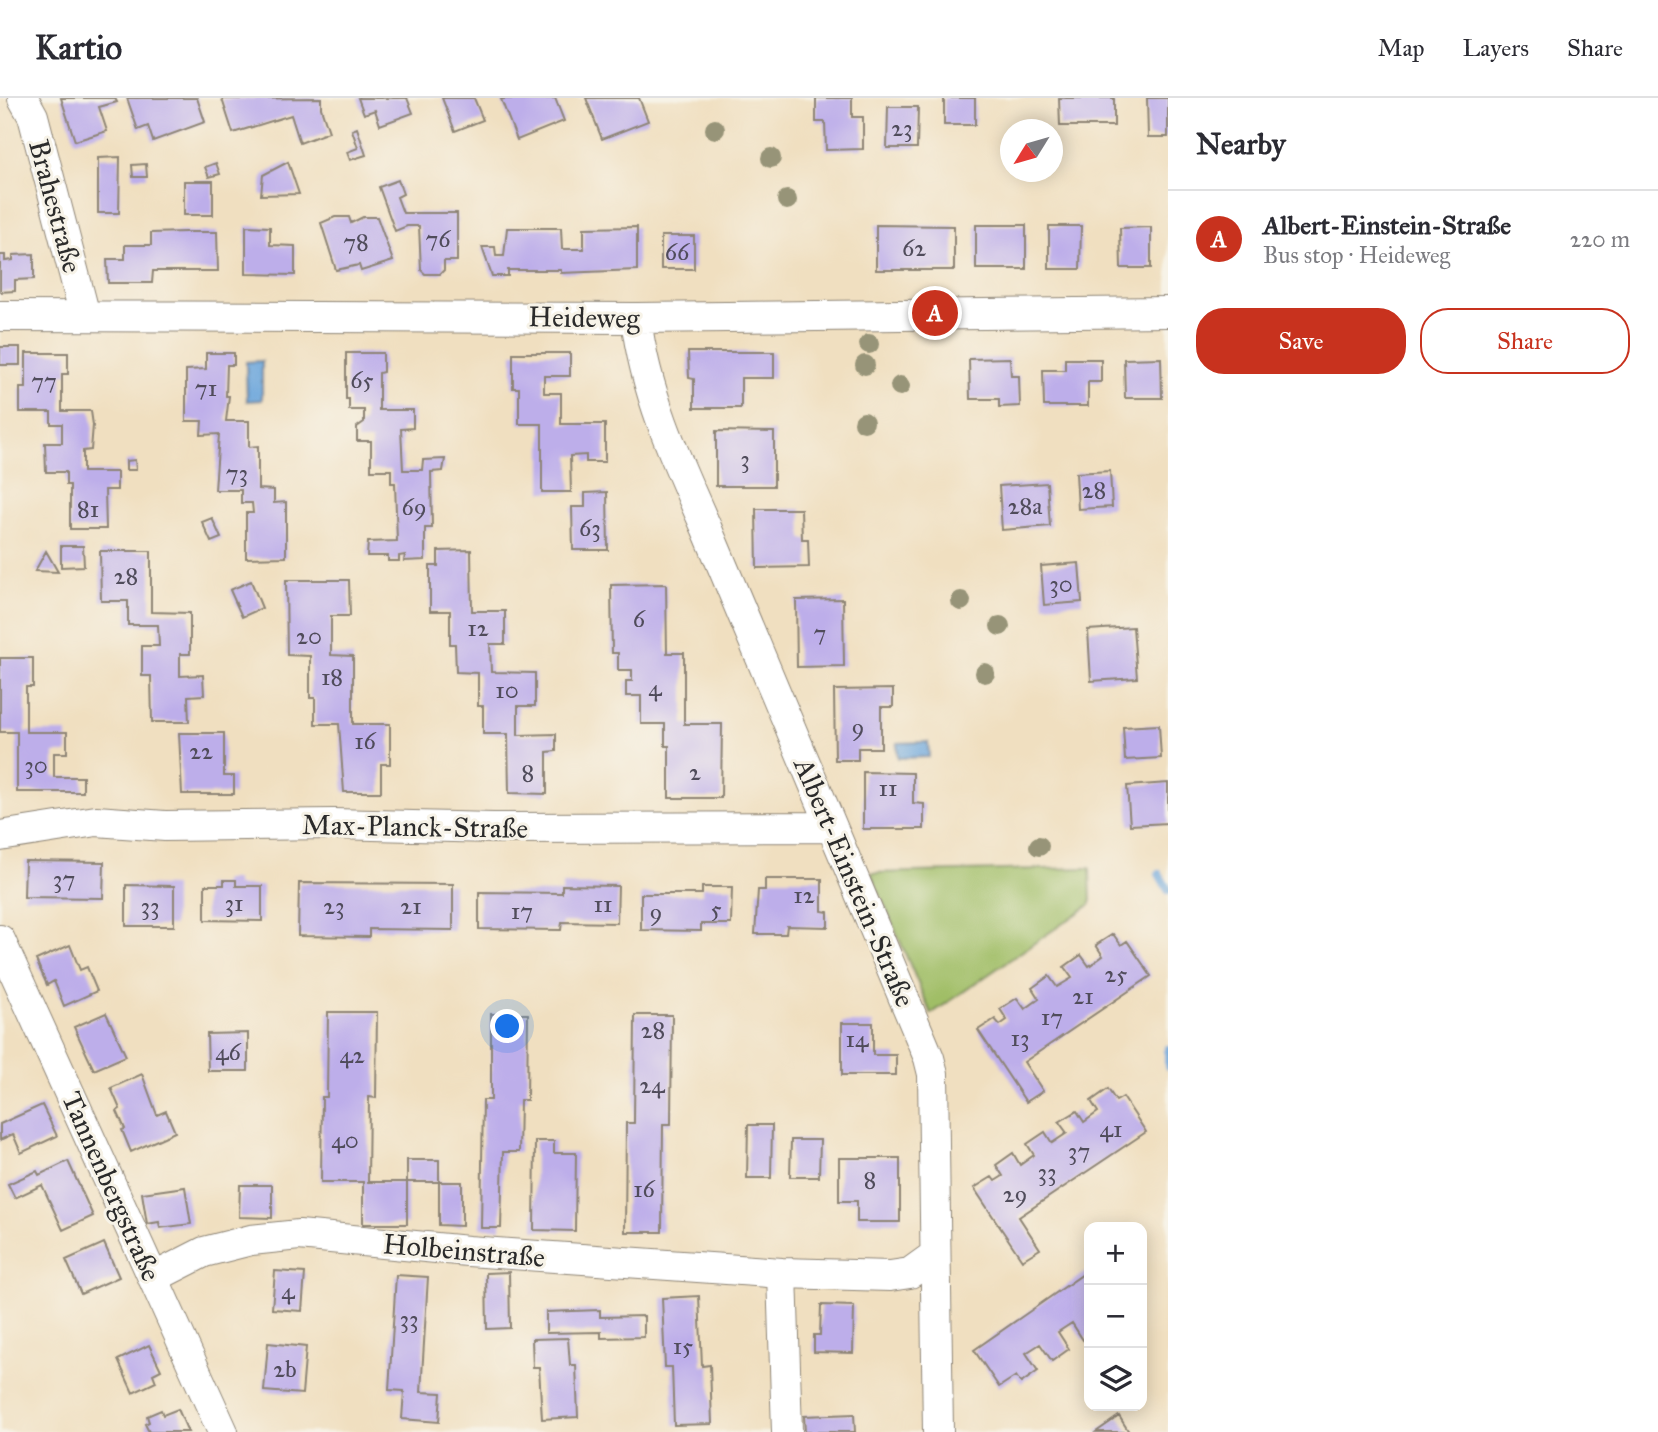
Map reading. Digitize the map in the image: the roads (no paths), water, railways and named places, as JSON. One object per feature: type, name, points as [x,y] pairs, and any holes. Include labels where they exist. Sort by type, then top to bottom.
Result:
[{"type":"street","name":"Brahestraße","points":[[23,98],[33,116],[85,316]]},
{"type":"street","name":"Heideweg","points":[[0,316],[636,318],[1168,312]]},
{"type":"street","name":"Albert-Einstein-Straße","points":[[636,318],[641,359],[667,441],[706,527],[929,1058],[933,1074],[938,1432]]},
{"type":"street","name":"Max-Planck-Straße","points":[[0,836],[96,821],[165,826],[334,824],[493,828],[831,827]]},
{"type":"street","name":"Tannenbergstraße","points":[[0,940],[222,1432]]},
{"type":"street","name":"Holbeinstraße","points":[[153,1278],[204,1252],[251,1240],[299,1235],[468,1251],[782,1273],[890,1276],[910,1273],[935,1255]]},
{"type":"street","points":[[782,1273],[787,1432]]},
{"type":"water","points":[[262,361],[262,400],[247,401],[246,362]]},
{"type":"water","points":[[928,742],[929,757],[898,758],[897,743]]},
{"type":"waterway","points":[[1159,874],[1168,890]]},
{"type":"waterway","points":[[1168,1049],[1168,1066]]},
{"type":"place","name":"Albert-Einstein-Straße","points":[[935,313]]}]
